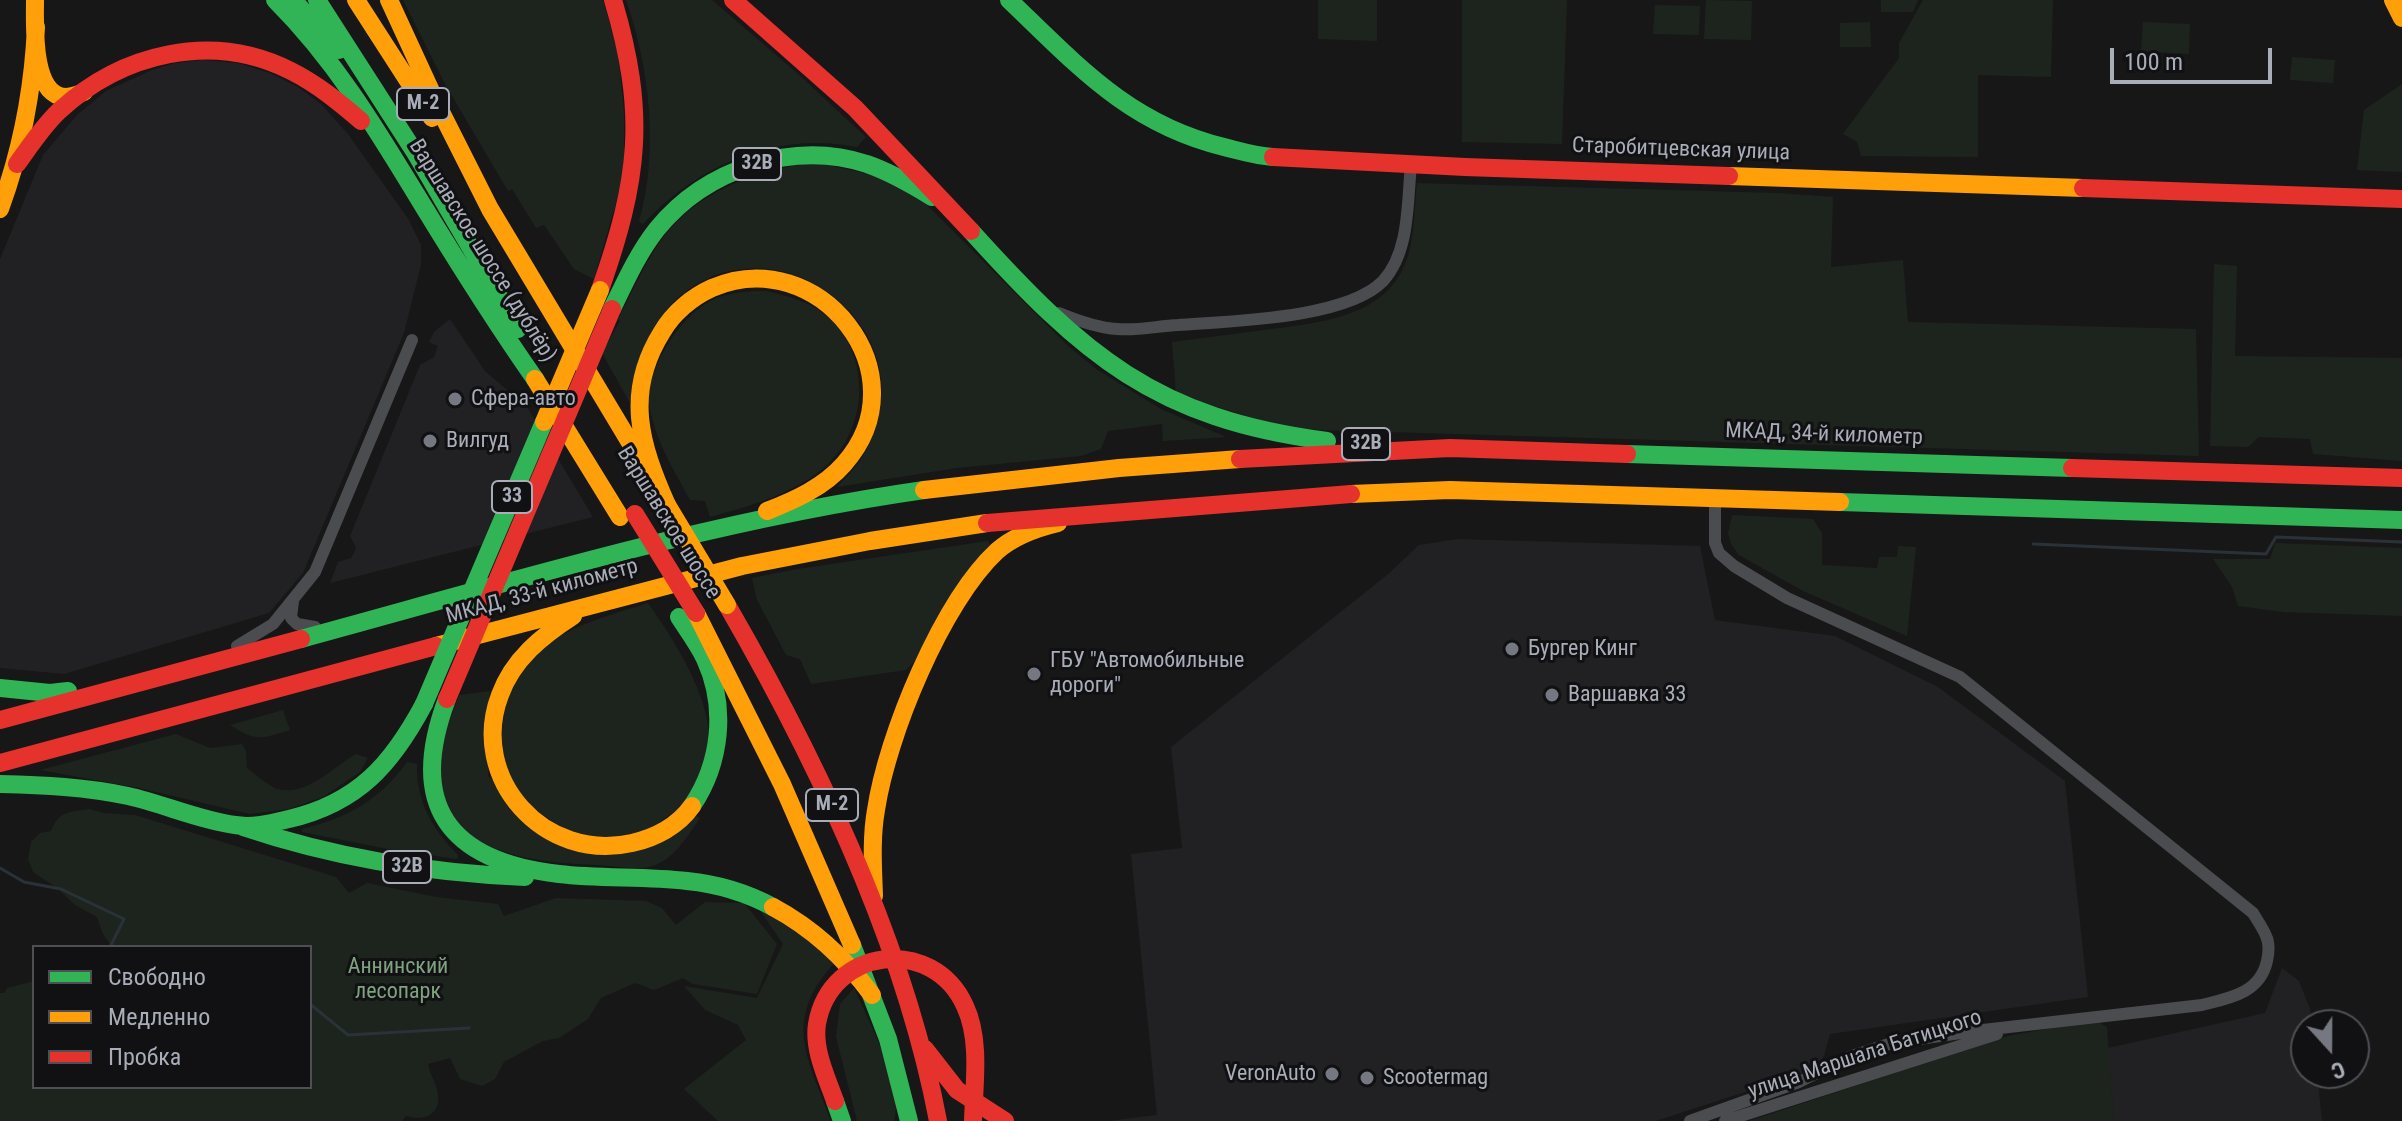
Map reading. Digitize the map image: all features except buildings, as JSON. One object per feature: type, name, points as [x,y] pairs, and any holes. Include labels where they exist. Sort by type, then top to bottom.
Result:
[{"type":"main road","points":[[35,0],[39,69],[50,90],[62,97],[73,97],[86,90]]},
{"type":"main road","name":"Варшавское шоссе (дублёр)","points":[[275,0],[334,64],[397,159],[485,307],[627,516]]},
{"type":"main road","name":"Варшавское шоссе","points":[[293,0],[311,17],[352,68],[416,154],[761,741],[824,870],[902,1080],[909,1121]]},
{"type":"main road","name":"М-2","points":[[356,0],[490,209]]},
{"type":"main road","name":"Варшавское шоссе","points":[[389,0],[490,209],[727,605],[827,792],[901,982],[921,1042],[938,1121]]},
{"type":"main road","name":"33","points":[[239,826],[297,818],[346,799],[385,768],[424,704],[600,290],[628,209],[636,160],[632,80],[613,0]]},
{"type":"main road","points":[[733,0],[786,43],[857,110],[954,214]]},
{"type":"main road","points":[[747,0],[786,43]]},
{"type":"main road","name":"Старобитцевская улица","points":[[1009,0],[1103,88],[1137,113],[1198,141],[1260,156],[1411,165],[2402,199]]},
{"type":"main road","points":[[2393,0],[2402,18]]},
{"type":"main road","name":"М-2","points":[[321,7],[416,154]]},
{"type":"main road","points":[[0,209],[17,164],[28,116],[36,27]]},
{"type":"main road","points":[[17,164],[61,110],[110,74],[159,55],[206,49],[252,55],[295,73],[341,102],[397,159]]},
{"type":"main road","name":"32B","points":[[582,876],[533,870],[499,861],[466,842],[442,817],[434,799],[430,761],[447,699],[612,309],[637,258],[665,220],[682,204],[709,185],[741,169],[810,153],[857,159],[906,179],[954,214],[1096,354],[1172,400],[1239,427],[1346,443],[1450,448]]},
{"type":"main road","points":[[667,505],[644,446],[638,398],[649,355],[670,320],[686,303],[705,291],[749,278],[791,284],[828,303],[853,328],[869,366],[871,407],[858,445],[832,479],[813,491],[783,505],[679,538]]},
{"type":"main road","name":"МКАД, 34-й километр","points":[[1245,458],[1450,448],[2402,478]]},
{"type":"main road","name":"МКАД, 33-й километр","points":[[0,720],[679,538],[796,512],[925,489],[1051,474],[1245,458]]},
{"type":"main road","name":"МКАД, 33-й километр","points":[[0,763],[635,592],[742,566],[870,541],[993,522],[1386,491],[1715,497]]},
{"type":"main road","points":[[1715,497],[2402,520]]},
{"type":"main road","points":[[875,912],[874,827],[894,739],[932,653],[969,583],[999,549],[1014,538],[1050,525],[1123,510]]},
{"type":"main road","points":[[635,592],[578,614],[550,630],[527,649],[499,695],[492,718],[490,744],[496,771],[508,796],[523,814],[543,829],[592,844],[621,846],[647,840],[671,827],[691,808],[706,786],[715,762],[719,714],[707,662],[688,615]]},
{"type":"main road","points":[[707,662],[761,741]]},
{"type":"main road","points":[[0,688],[50,693],[99,689],[157,677]]},
{"type":"main road","name":"32B","points":[[0,784],[67,786],[134,797],[239,826],[292,845],[350,858],[426,870],[506,876],[582,876]]},
{"type":"main road","points":[[582,876],[689,881],[721,887],[753,898],[811,929],[857,971],[872,995]]},
{"type":"main road","points":[[842,1121],[817,1041],[817,1021],[826,998],[841,979],[858,967],[899,956],[919,960],[935,969],[953,984],[964,1002],[972,1041],[973,1121]]},
{"type":"main road","points":[[921,1042],[957,1090],[1005,1121]]},
{"type":"main road","points":[[901,1121],[902,1080]]},
{"type":"street","points":[[321,7],[352,68],[377,128]]},
{"type":"street","points":[[1045,307],[1072,318],[1117,329],[1244,320],[1324,308],[1366,294],[1381,283],[1400,253],[1411,165]]},
{"type":"street","points":[[1117,329],[1109,333],[1105,343],[1122,372]]},
{"type":"street","points":[[183,670],[251,640],[273,624],[315,572],[412,340]]},
{"type":"street","name":"улица Маршала Батицкого","points":[[1690,1121],[1799,1082],[1849,1057],[1880,1047],[1974,1031],[2202,1005],[2233,998],[2248,991],[2259,980],[2267,966],[2270,950],[2266,935],[2253,913],[1960,677],[1787,598],[1734,566],[1719,553],[1715,543],[1715,497]]},
{"type":"street","points":[[293,601],[291,618],[307,627],[371,619]]},
{"type":"street","name":"улица Маршала Батицкого","points":[[1725,1121],[2016,1028]]},
{"type":"shaded area","points":[[203,60],[237,63],[270,73],[298,87],[321,104],[348,134],[409,220],[421,245],[421,265],[404,333],[303,573],[269,613],[64,674],[0,668],[0,259],[43,155],[77,115],[106,91],[152,70],[175,63]]},
{"type":"shaded area","points":[[450,319],[485,371],[527,407],[593,517],[330,583],[338,562],[351,558],[354,553],[356,547],[350,536],[420,365],[434,357],[438,346],[429,342],[434,332]]},
{"type":"shaded area","points":[[1457,539],[1700,546],[1715,620],[1835,636],[1938,687],[2065,781],[2088,997],[1830,1034],[1824,1056],[1815,1069],[1656,1121],[1108,1121],[1157,1115],[1131,854],[1182,848],[1171,747],[1387,575],[1419,545]]},
{"type":"shaded area","points":[[2282,968],[2299,981],[2310,1009],[2290,1009],[2290,1089],[2319,1089],[2322,1121],[2114,1121],[2108,1048],[2265,1013]]},
{"type":"green space","points":[[403,0],[603,0],[618,53],[624,113],[624,175],[594,279],[574,269],[544,225],[536,228],[512,189],[508,191],[445,84]]},
{"type":"green space","points":[[626,0],[712,0],[866,137],[857,147],[827,143],[797,144],[740,157],[688,185],[643,224],[639,222],[649,167],[649,110],[641,54]]},
{"type":"green space","points":[[1318,0],[1377,0],[1377,41],[1318,39]]},
{"type":"green space","points":[[1462,0],[1567,0],[1562,144],[1462,142]]},
{"type":"green space","points":[[1706,0],[1752,1],[1751,40],[1704,39]]},
{"type":"green space","points":[[1881,0],[1918,0],[1913,12],[1881,12]]},
{"type":"green space","points":[[1923,0],[2053,0],[2051,77],[1978,75],[1978,157],[1861,156],[1857,142],[1843,134],[1899,58],[1899,43]]},
{"type":"green space","points":[[1655,5],[1700,6],[1699,35],[1653,34]]},
{"type":"green space","points":[[1870,22],[1871,47],[1840,47],[1840,23]]},
{"type":"green space","points":[[2143,22],[2190,24],[2189,54],[2141,51]]},
{"type":"green space","points":[[2292,57],[2335,60],[2333,83],[2290,80]]},
{"type":"green space","points":[[2402,84],[2402,172],[2357,170],[2364,110]]},
{"type":"green space","points":[[813,162],[883,177],[927,205],[1067,345],[1096,369],[1161,409],[1226,437],[1163,441],[1162,424],[1108,431],[1101,449],[1081,456],[957,468],[837,487],[864,454],[877,423],[882,398],[874,349],[846,307],[826,291],[791,274],[758,268],[713,276],[675,300],[656,331],[630,403],[602,353],[659,243],[690,210],[727,187],[747,178]]},
{"type":"green space","points":[[1417,183],[1833,197],[1831,267],[1903,260],[1908,322],[2196,329],[2199,456],[1319,430],[1279,426],[1176,394],[1172,342],[1326,320],[1365,307],[1382,296],[1396,281],[1409,253]]},
{"type":"green space","points":[[2214,264],[2237,266],[2235,356],[2402,358],[2402,461],[2313,454],[2310,439],[2259,437],[2248,447],[2210,446]]},
{"type":"green space","points":[[766,291],[814,307],[842,333],[858,371],[857,411],[841,449],[815,475],[772,497],[710,517],[705,501],[690,500],[661,444],[650,408],[653,378],[666,346],[700,308],[725,295]]},
{"type":"green space","points":[[1732,515],[1813,519],[1822,533],[1822,565],[1877,568],[1879,557],[1897,557],[1898,546],[1916,547],[1907,636],[1803,591],[1739,555],[1728,533]]},
{"type":"green space","points":[[988,541],[991,546],[922,654],[906,670],[811,684],[800,659],[786,655],[757,600],[752,578],[797,569]]},
{"type":"green space","points":[[2275,543],[2402,548],[2402,616],[2284,612],[2238,606],[2232,587],[2213,559],[2270,559]]},
{"type":"green space","points":[[648,603],[679,650],[697,687],[708,723],[705,761],[687,800],[661,821],[640,832],[618,837],[595,837],[572,831],[550,822],[531,808],[516,790],[505,769],[501,739],[510,694],[521,671],[554,640],[576,628]]},
{"type":"green space","points":[[490,691],[488,776],[599,854],[696,816],[700,818],[672,855],[657,865],[642,868],[523,857],[477,839],[459,824],[446,804],[438,768],[444,736],[459,695]]},
{"type":"green space","points":[[283,710],[290,730],[259,737],[230,725]]},
{"type":"green space","points":[[176,734],[210,748],[242,744],[246,751],[247,768],[277,789],[299,789],[309,785],[356,754],[368,758],[360,772],[323,797],[289,809],[250,814],[139,788],[40,770]]},
{"type":"green space","points":[[407,762],[417,764],[419,790],[427,814],[458,855],[457,859],[302,832],[302,829],[333,820],[361,806],[386,787]]},
{"type":"green space","name":"Аннинский лесопарк","points":[[89,809],[135,815],[336,877],[349,893],[367,883],[436,897],[498,904],[504,916],[556,898],[646,901],[662,908],[676,925],[705,902],[744,903],[777,944],[757,994],[693,984],[683,978],[654,990],[635,983],[601,998],[588,1019],[559,1038],[543,1041],[504,1062],[495,1079],[482,1086],[460,1079],[450,1058],[428,1064],[438,1102],[433,1112],[424,1117],[406,1116],[402,1121],[0,1121],[0,993],[32,982],[32,1089],[312,1089],[312,945],[111,945],[97,917],[75,905],[33,872],[28,859],[31,842],[40,833],[51,831],[58,820],[76,811]]},
{"type":"green space","points":[[757,906],[807,937],[835,962],[809,1002],[804,1021],[808,1058],[831,1121],[718,1121],[684,1089],[746,1040],[738,1025],[705,1010],[684,986],[757,998],[783,944]]},
{"type":"green space","points":[[854,988],[890,1072],[896,1107],[894,1121],[857,1121],[836,1037],[840,1004]]},
{"type":"green space","points":[[2095,1020],[2107,1027],[2114,1121],[1749,1121],[2008,1036]]},
{"type":"waterway","points":[[2033,544],[2266,554],[2276,537],[2402,542]]},
{"type":"waterway","points":[[0,868],[24,882],[61,889],[124,919],[111,945]]},
{"type":"waterway","points":[[312,1006],[348,1035],[469,1028]]},
{"type":"traffic: fast","points":[[275,0],[317,47],[354,97],[535,379]]},
{"type":"traffic: fast","points":[[293,0],[339,50]]},
{"type":"traffic: fast","points":[[317,0],[416,154],[518,329]]},
{"type":"traffic: fast","points":[[1009,0],[1082,69],[1132,108],[1190,137],[1242,152],[1273,157]]},
{"type":"traffic: fast","points":[[612,309],[644,248],[677,208],[700,190],[752,165],[781,158],[838,157],[884,171],[932,197]]},
{"type":"traffic: fast","points":[[971,231],[1050,313],[1127,374],[1169,398],[1215,416],[1267,431],[1327,441]]},
{"type":"traffic: fast","points":[[424,704],[544,422]]},
{"type":"traffic: fast","points":[[1627,454],[2072,468]]},
{"type":"traffic: fast","points":[[301,639],[688,536],[767,518],[924,490]]},
{"type":"traffic: fast","points":[[1840,502],[2402,520]]},
{"type":"traffic: fast","points":[[679,617],[705,659],[712,677],[718,715],[715,753],[702,789],[692,806]]},
{"type":"traffic: fast","points":[[0,688],[50,693],[68,691]]},
{"type":"traffic: fast","points":[[447,699],[436,736],[432,769],[436,798],[446,821],[464,841],[489,856],[521,867],[575,876],[698,882],[742,893],[773,907]]},
{"type":"traffic: fast","points":[[0,784],[96,790],[141,799],[221,823],[249,826],[269,823],[313,812],[354,791],[385,763],[424,704]]},
{"type":"traffic: fast","points":[[243,827],[312,847],[382,862],[453,872],[525,877]]},
{"type":"traffic: fast","points":[[852,945],[888,1039],[909,1121]]},
{"type":"traffic: fast","points":[[835,1101],[842,1121]]},
{"type":"traffic: slow","points":[[35,0],[37,57],[46,84],[54,93],[65,97],[84,92]]},
{"type":"traffic: slow","points":[[356,0],[432,118]]},
{"type":"traffic: slow","points":[[389,0],[490,209],[643,464]]},
{"type":"traffic: slow","points":[[2393,0],[2402,18]]},
{"type":"traffic: slow","points":[[0,209],[25,120],[36,27]]},
{"type":"traffic: slow","points":[[1729,176],[2083,188]]},
{"type":"traffic: slow","points":[[667,505],[649,461],[640,418],[643,376],[650,354],[666,325],[690,301],[712,288],[751,279],[789,283],[821,300],[848,325],[865,357],[872,392],[866,429],[844,464],[818,486],[767,511]]},
{"type":"traffic: slow","points":[[544,422],[600,290]]},
{"type":"traffic: slow","points":[[535,379],[620,517]]},
{"type":"traffic: slow","points":[[924,490],[1119,468],[1240,459]]},
{"type":"traffic: slow","points":[[1351,494],[1450,490],[1840,502]]},
{"type":"traffic: slow","points":[[667,505],[727,605]]},
{"type":"traffic: slow","points":[[436,646],[742,566],[870,541],[987,523]]},
{"type":"traffic: slow","points":[[874,896],[873,831],[882,780],[905,709],[937,636],[976,574],[997,551],[1026,533],[1058,523]]},
{"type":"traffic: slow","points":[[696,613],[782,784],[852,945]]},
{"type":"traffic: slow","points":[[573,616],[521,659],[500,695],[493,726],[495,756],[505,784],[521,808],[544,827],[570,840],[600,846],[649,838],[680,820],[692,806]]},
{"type":"traffic: slow","points":[[773,907],[828,945],[872,995]]},
{"type":"traffic: jam","points":[[600,290],[623,214],[634,146],[631,78],[613,0]]},
{"type":"traffic: jam","points":[[733,0],[855,108],[971,231]]},
{"type":"traffic: jam","points":[[17,164],[53,117],[84,91],[139,62],[169,54],[230,52],[261,59],[310,82],[361,121]]},
{"type":"traffic: jam","points":[[1273,157],[1729,176]]},
{"type":"traffic: jam","points":[[2083,188],[2402,199]]},
{"type":"traffic: jam","points":[[447,699],[612,309]]},
{"type":"traffic: jam","points":[[1240,459],[1450,448],[1627,454]]},
{"type":"traffic: jam","points":[[2072,468],[2402,478]]},
{"type":"traffic: jam","points":[[987,523],[1351,494]]},
{"type":"traffic: jam","points":[[635,514],[696,613]]},
{"type":"traffic: jam","points":[[727,605],[793,726],[854,855],[904,988],[938,1121]]},
{"type":"traffic: jam","points":[[0,720],[301,639]]},
{"type":"traffic: jam","points":[[0,763],[436,646]]},
{"type":"traffic: jam","points":[[835,1101],[822,1064],[816,1034],[826,998],[841,979],[861,966],[884,960],[908,960],[930,968],[950,983],[965,1006],[975,1048],[973,1121]]},
{"type":"traffic: jam","points":[[925,1049],[957,1090],[1005,1121]]},
{"type":"place","name":"Сфера-авто","points":[[455,399]]},
{"type":"place","name":"Вилгуд","points":[[430,441]]},
{"type":"place","name":"Бургер Кинг","points":[[1512,649]]},
{"type":"place","name":"ГБУ \"Автомобильные дороги\"","points":[[1034,674]]},
{"type":"place","name":"Варшавка 33","points":[[1552,695]]},
{"type":"place","name":"VeronAuto","points":[[1332,1074]]},
{"type":"place","name":"Scootermag","points":[[1367,1078]]}]
